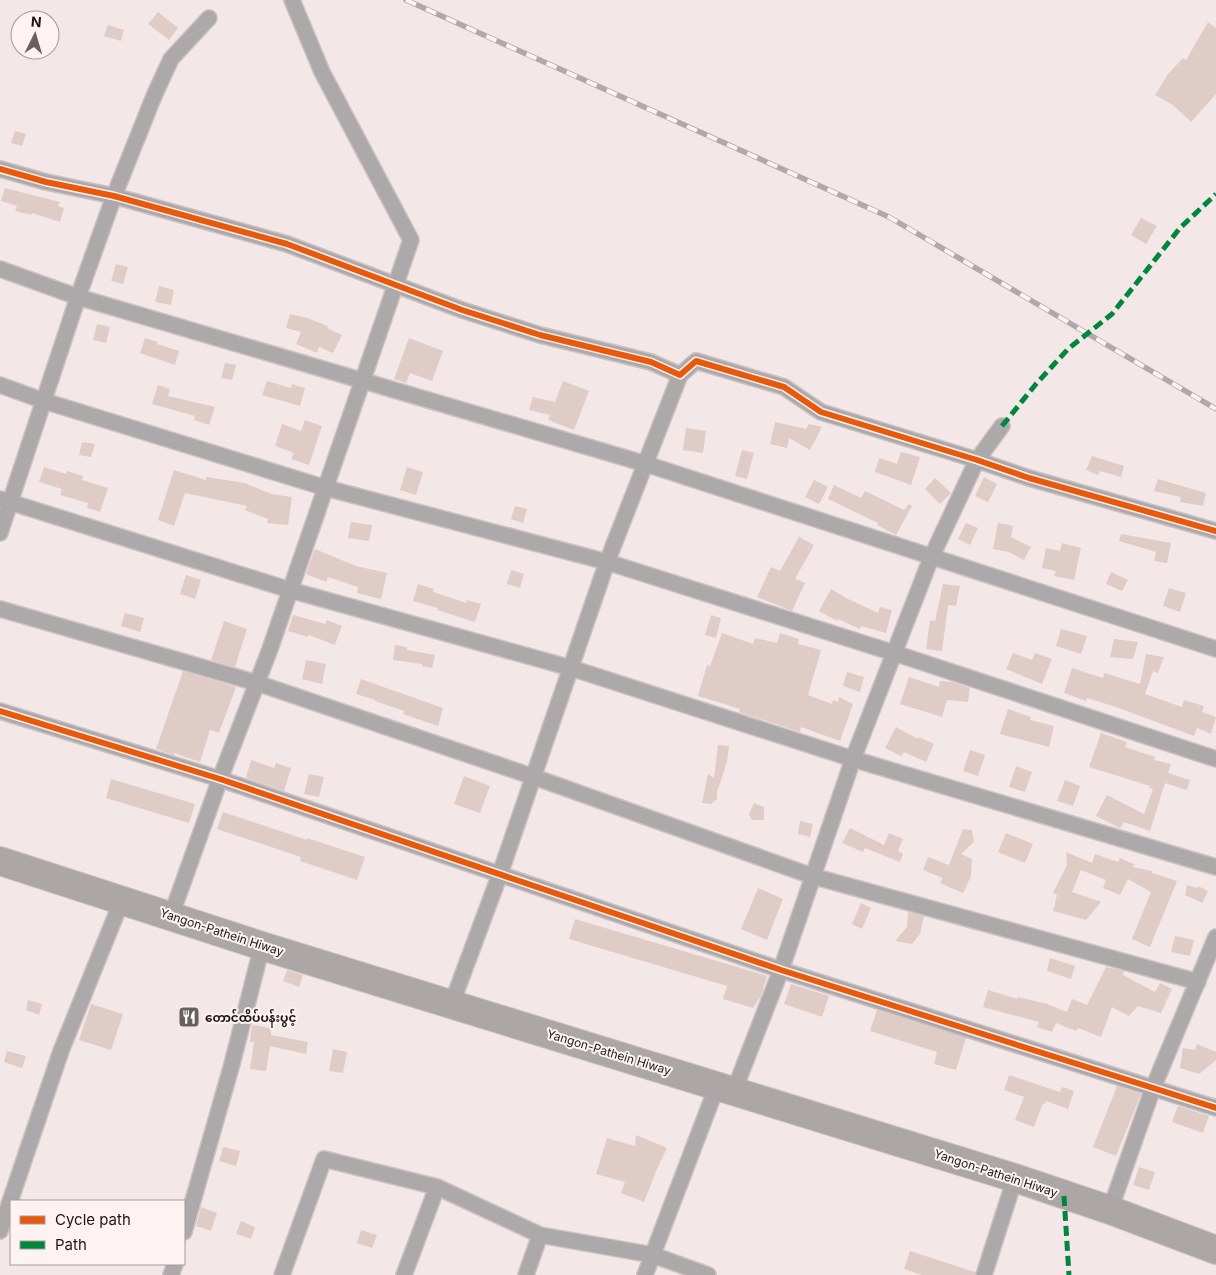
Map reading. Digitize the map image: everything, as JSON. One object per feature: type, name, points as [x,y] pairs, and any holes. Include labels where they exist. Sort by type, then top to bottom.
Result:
[{"type":"highway","name":"Yangon-Pathein Hiway","points":[[0,861],[262,946],[1015,1178],[1110,1210],[1216,1250]]},
{"type":"street","points":[[171,916],[220,779],[258,683],[411,240],[322,72],[292,0]]},
{"type":"street","points":[[0,533],[5,500],[44,401],[114,196],[154,96],[171,59],[209,18]]},
{"type":"street","points":[[0,169],[46,182],[114,196],[287,244],[462,310],[540,335],[651,362],[680,375]]},
{"type":"street","points":[[0,269],[78,297],[646,464],[1216,649]]},
{"type":"street","points":[[452,1004],[500,874],[607,562],[680,375],[696,361],[784,387],[821,412],[1029,478],[1216,531]]},
{"type":"street","points":[[0,384],[44,401],[326,488],[607,562],[894,653],[1216,759]]},
{"type":"street","points":[[645,1275],[725,1088],[780,970],[853,759],[932,558],[977,460],[1002,426]]},
{"type":"street","points":[[5,500],[290,590],[571,668],[853,759],[1216,867]]},
{"type":"street","points":[[0,610],[258,683],[534,777],[812,876],[1198,982]]},
{"type":"street","points":[[0,711],[220,779],[780,970],[1216,1108]]},
{"type":"street","points":[[11,1200],[61,1051],[122,900]]},
{"type":"street","points":[[1110,1210],[1153,1088],[1216,937]]},
{"type":"street","points":[[185,1228],[232,1064],[262,946]]},
{"type":"street","points":[[282,1275],[324,1159],[437,1186],[540,1235],[653,1255],[708,1275]]},
{"type":"street","points":[[984,1275],[1015,1178]]},
{"type":"street","points":[[404,1275],[437,1186]]},
{"type":"street","points":[[0,1231],[10,1201]]},
{"type":"street","points":[[526,1275],[540,1235]]},
{"type":"building","points":[[158,12],[178,28],[169,40],[148,24]]},
{"type":"building","points":[[1208,22],[1216,28],[1216,94],[1191,122],[1173,105],[1155,95],[1168,74],[1183,58],[1186,60]]},
{"type":"building","points":[[108,25],[124,30],[121,41],[104,36]]},
{"type":"building","points":[[15,131],[26,134],[22,146],[11,143]]},
{"type":"building","points":[[5,188],[60,202],[58,206],[64,208],[60,222],[32,213],[31,215],[15,211],[17,206],[1,201]]},
{"type":"building","points":[[1141,218],[1157,226],[1146,244],[1131,235]]},
{"type":"building","points":[[116,264],[128,267],[123,284],[111,281]]},
{"type":"building","points":[[159,286],[174,290],[171,305],[155,302]]},
{"type":"building","points":[[290,314],[328,326],[327,328],[342,335],[333,353],[319,347],[317,353],[296,344],[301,332],[286,328]]},
{"type":"building","points":[[97,324],[110,327],[106,343],[93,340]]},
{"type":"building","points":[[145,338],[179,351],[175,365],[140,353]]},
{"type":"building","points":[[409,338],[443,351],[432,381],[410,373],[406,383],[394,379]]},
{"type":"building","points":[[225,363],[236,365],[232,380],[221,378]]},
{"type":"building","points":[[267,381],[291,388],[292,384],[305,388],[300,406],[262,395]]},
{"type":"building","points":[[563,381],[589,391],[574,430],[548,420],[550,415],[529,410],[533,397],[555,402]]},
{"type":"building","points":[[158,385],[170,389],[168,396],[215,407],[209,425],[194,420],[195,416],[152,404]]},
{"type":"building","points":[[305,420],[322,426],[309,465],[291,459],[294,453],[275,446],[282,424],[301,431]]},
{"type":"building","points":[[775,422],[806,429],[809,424],[822,427],[810,450],[789,438],[787,448],[770,444]]},
{"type":"building","points":[[686,428],[706,431],[703,453],[683,450]]},
{"type":"building","points":[[82,442],[95,444],[91,457],[79,455]]},
{"type":"building","points":[[742,450],[754,453],[747,479],[735,476]]},
{"type":"building","points":[[901,452],[920,457],[911,485],[875,472],[879,458],[897,464]]},
{"type":"building","points":[[1092,456],[1124,466],[1121,477],[1100,471],[1098,475],[1086,470]]},
{"type":"building","points":[[44,467],[66,474],[67,471],[83,476],[82,480],[108,488],[100,512],[87,508],[88,503],[60,495],[62,489],[39,482]]},
{"type":"building","points":[[407,467],[423,472],[416,495],[400,490]]},
{"type":"building","points":[[174,470],[206,480],[206,477],[245,483],[271,494],[292,497],[288,525],[267,523],[268,519],[245,510],[247,506],[185,493],[174,526],[158,520]]},
{"type":"building","points":[[984,477],[997,484],[988,502],[975,496]]},
{"type":"building","points":[[935,478],[951,493],[940,504],[925,489]]},
{"type":"building","points":[[1158,479],[1206,493],[1203,506],[1180,502],[1181,497],[1154,491]]},
{"type":"building","points":[[814,480],[828,487],[819,504],[805,497]]},
{"type":"building","points":[[834,485],[861,498],[865,491],[904,510],[909,504],[912,506],[896,535],[877,525],[878,523],[828,499]]},
{"type":"building","points":[[515,506],[527,509],[523,523],[511,519]]},
{"type":"building","points":[[351,522],[372,525],[369,541],[348,538]]},
{"type":"building","points":[[966,523],[978,528],[970,545],[958,539]]},
{"type":"building","points":[[998,523],[1013,526],[1011,537],[1031,547],[1024,560],[1009,552],[993,549]]},
{"type":"building","points":[[1121,534],[1171,543],[1167,563],[1154,561],[1156,552],[1119,541]]},
{"type":"building","points":[[799,537],[814,545],[795,579],[805,583],[792,611],[757,597],[771,567],[780,571]]},
{"type":"building","points":[[1062,543],[1081,548],[1074,580],[1054,576],[1056,571],[1042,568],[1046,548],[1060,551]]},
{"type":"building","points":[[315,549],[356,566],[387,573],[381,599],[357,593],[358,587],[328,577],[326,582],[306,574]]},
{"type":"building","points":[[511,570],[524,574],[520,588],[507,584]]},
{"type":"building","points":[[1111,572],[1128,580],[1122,591],[1106,584]]},
{"type":"building","points":[[186,575],[201,580],[195,599],[180,594]]},
{"type":"building","points":[[418,584],[434,589],[433,592],[466,603],[467,600],[481,604],[475,622],[413,601]]},
{"type":"building","points":[[943,584],[960,586],[956,606],[948,605],[942,651],[926,649],[930,620],[935,621]]},
{"type":"building","points":[[1169,588],[1186,593],[1180,612],[1163,606]]},
{"type":"building","points":[[831,589],[878,613],[880,607],[892,610],[886,633],[861,626],[860,629],[838,619],[837,621],[819,611]]},
{"type":"building","points":[[125,613],[144,618],[140,632],[121,626]]},
{"type":"building","points":[[293,615],[325,624],[327,620],[342,626],[335,645],[309,635],[308,637],[288,631]]},
{"type":"building","points":[[711,615],[721,618],[716,638],[705,635]]},
{"type":"building","points":[[224,621],[247,629],[235,667],[211,660]]},
{"type":"building","points":[[1061,629],[1087,636],[1081,654],[1056,646]]},
{"type":"building","points":[[722,633],[753,644],[755,638],[777,643],[780,633],[799,639],[798,644],[821,650],[808,695],[832,704],[833,700],[838,702],[839,697],[853,704],[840,741],[801,727],[800,732],[739,712],[740,709],[698,696],[707,665],[710,666]]},
{"type":"building","points":[[1114,639],[1138,642],[1133,659],[1110,657]]},
{"type":"building","points":[[395,645],[407,647],[407,650],[435,655],[432,668],[422,666],[422,664],[393,660]]},
{"type":"building","points":[[1013,653],[1032,660],[1035,653],[1052,659],[1042,684],[1006,669]]},
{"type":"building","points":[[1146,654],[1164,657],[1158,673],[1153,671],[1145,694],[1182,707],[1184,700],[1204,706],[1202,712],[1216,717],[1211,734],[1197,728],[1194,736],[1116,707],[1087,698],[1086,701],[1064,693],[1072,668],[1103,678],[1104,673],[1140,684]]},
{"type":"building","points":[[306,660],[326,664],[322,684],[302,679]]},
{"type":"building","points":[[183,671],[236,687],[219,733],[210,730],[200,762],[156,749]]},
{"type":"building","points":[[847,672],[864,677],[860,692],[843,686]]},
{"type":"building","points":[[909,677],[939,687],[940,681],[953,682],[970,688],[968,702],[947,700],[942,717],[900,704]]},
{"type":"building","points":[[361,679],[443,708],[438,726],[403,714],[404,711],[356,694]]},
{"type":"building","points":[[1008,709],[1031,717],[1030,720],[1054,726],[1049,747],[1000,734]]},
{"type":"building","points":[[896,727],[918,739],[919,737],[934,744],[926,762],[904,752],[901,756],[885,748]]},
{"type":"building","points":[[1101,733],[1127,742],[1125,747],[1155,757],[1154,760],[1171,764],[1168,773],[1190,780],[1187,790],[1165,783],[1150,831],[1124,822],[1120,828],[1096,816],[1107,795],[1144,814],[1153,789],[1149,788],[1150,786],[1089,767]]},
{"type":"building","points":[[718,745],[729,746],[727,762],[717,792],[717,799],[711,804],[702,803],[708,774],[714,778]]},
{"type":"building","points":[[970,750],[985,755],[978,776],[963,771]]},
{"type":"building","points":[[251,760],[274,768],[276,763],[291,768],[284,791],[246,778]]},
{"type":"building","points":[[1016,766],[1032,772],[1025,792],[1009,787]]},
{"type":"building","points":[[309,774],[324,777],[319,797],[304,794]]},
{"type":"building","points":[[464,776],[490,786],[480,813],[454,804]]},
{"type":"building","points":[[111,779],[195,804],[189,823],[106,798]]},
{"type":"building","points":[[1065,780],[1080,786],[1073,806],[1057,801]]},
{"type":"building","points":[[754,803],[764,807],[764,820],[752,820],[749,814]]},
{"type":"building","points":[[223,812],[365,857],[357,880],[300,861],[301,857],[217,829]]},
{"type":"building","points":[[800,821],[813,824],[810,837],[798,834]]},
{"type":"building","points":[[850,828],[884,845],[889,833],[903,839],[898,851],[903,854],[900,862],[865,848],[863,852],[842,843]]},
{"type":"building","points":[[963,829],[972,830],[974,842],[961,854],[972,859],[971,876],[963,893],[940,883],[943,878],[923,870],[928,857],[949,865]]},
{"type":"building","points":[[1006,833],[1033,844],[1025,863],[998,852]]},
{"type":"building","points":[[1066,852],[1092,863],[1095,854],[1118,862],[1120,858],[1134,864],[1133,867],[1152,871],[1152,873],[1177,881],[1150,947],[1132,939],[1151,892],[1128,879],[1120,895],[1103,888],[1106,880],[1081,870],[1072,892],[1101,902],[1086,920],[1053,911],[1057,895],[1053,893],[1067,865]]},
{"type":"building","points":[[1187,885],[1197,888],[1198,886],[1208,891],[1202,903],[1185,895]]},
{"type":"building","points":[[758,888],[783,899],[767,940],[741,929]]},
{"type":"building","points":[[861,903],[871,908],[862,929],[852,924]]},
{"type":"building","points":[[908,912],[924,916],[920,934],[912,944],[895,941],[907,927]]},
{"type":"building","points":[[575,919],[767,976],[761,996],[753,1008],[723,999],[727,986],[569,939]]},
{"type":"building","points":[[1175,936],[1194,940],[1190,956],[1171,952]]},
{"type":"building","points":[[1050,958],[1075,966],[1071,979],[1047,971]]},
{"type":"building","points":[[1106,967],[1124,971],[1123,975],[1155,992],[1160,983],[1172,989],[1161,1013],[1138,1006],[1129,1016],[1112,1007],[1101,1037],[1078,1028],[1076,1031],[1056,1023],[1052,1032],[1037,1027],[1039,1022],[983,1007],[988,990],[1017,999],[1018,997],[1047,1004],[1067,1012],[1072,999],[1087,1005]]},
{"type":"building","points":[[287,970],[303,975],[299,987],[283,981]]},
{"type":"building","points":[[791,984],[829,996],[822,1017],[784,1004]]},
{"type":"building","points":[[28,1000],[42,1004],[39,1015],[26,1010]]},
{"type":"building","points":[[91,1004],[123,1014],[111,1050],[79,1040]]},
{"type":"building","points":[[877,1010],[966,1038],[956,1070],[934,1064],[937,1052],[870,1031]]},
{"type":"building","points":[[252,1025],[271,1028],[271,1035],[308,1042],[306,1054],[270,1046],[266,1071],[250,1069],[254,1042],[250,1042]]},
{"type":"building","points":[[1197,1044],[1216,1052],[1216,1060],[1199,1074],[1180,1068],[1183,1048],[1195,1050]]},
{"type":"building","points":[[333,1049],[347,1052],[343,1073],[329,1071]]},
{"type":"building","points":[[7,1051],[26,1056],[22,1068],[4,1062]]},
{"type":"building","points":[[1009,1075],[1060,1092],[1062,1087],[1074,1091],[1068,1109],[1046,1101],[1045,1104],[1043,1103],[1034,1127],[1015,1120],[1024,1097],[1004,1090]]},
{"type":"building","points":[[1117,1086],[1141,1094],[1116,1156],[1093,1147]]},
{"type":"building","points":[[1178,1106],[1209,1116],[1203,1133],[1172,1122]]},
{"type":"building","points":[[636,1135],[667,1148],[644,1202],[621,1193],[625,1182],[596,1174],[607,1138],[635,1146]]},
{"type":"building","points":[[223,1147],[240,1151],[236,1166],[219,1161]]},
{"type":"building","points":[[1139,1167],[1155,1172],[1149,1190],[1133,1185]]},
{"type":"building","points":[[201,1207],[217,1213],[211,1231],[196,1226]]},
{"type":"building","points":[[241,1221],[255,1227],[251,1239],[236,1234]]},
{"type":"building","points":[[361,1230],[377,1235],[372,1248],[357,1243]]},
{"type":"building","points":[[910,1251],[975,1272],[975,1275],[922,1275],[904,1269]]},
{"type":"railway","points":[[406,0],[889,217],[1216,409]]},
{"type":"marked path","points":[[1002,426],[1036,384],[1068,349],[1112,314],[1180,228],[1216,194]]},
{"type":"marked path","points":[[1064,1196],[1069,1275]]},
{"type":"cycle path","points":[[0,169],[46,182],[114,196],[287,244],[462,310],[540,335],[651,362],[680,375],[696,361],[784,387],[821,412],[1029,478],[1216,531]]},
{"type":"cycle path","points":[[0,711],[220,779],[781,970],[1216,1108]]},
{"type":"place","name":"တောင်ထိပ်ပန်းပွင့်","points":[[189,1017]]}]
